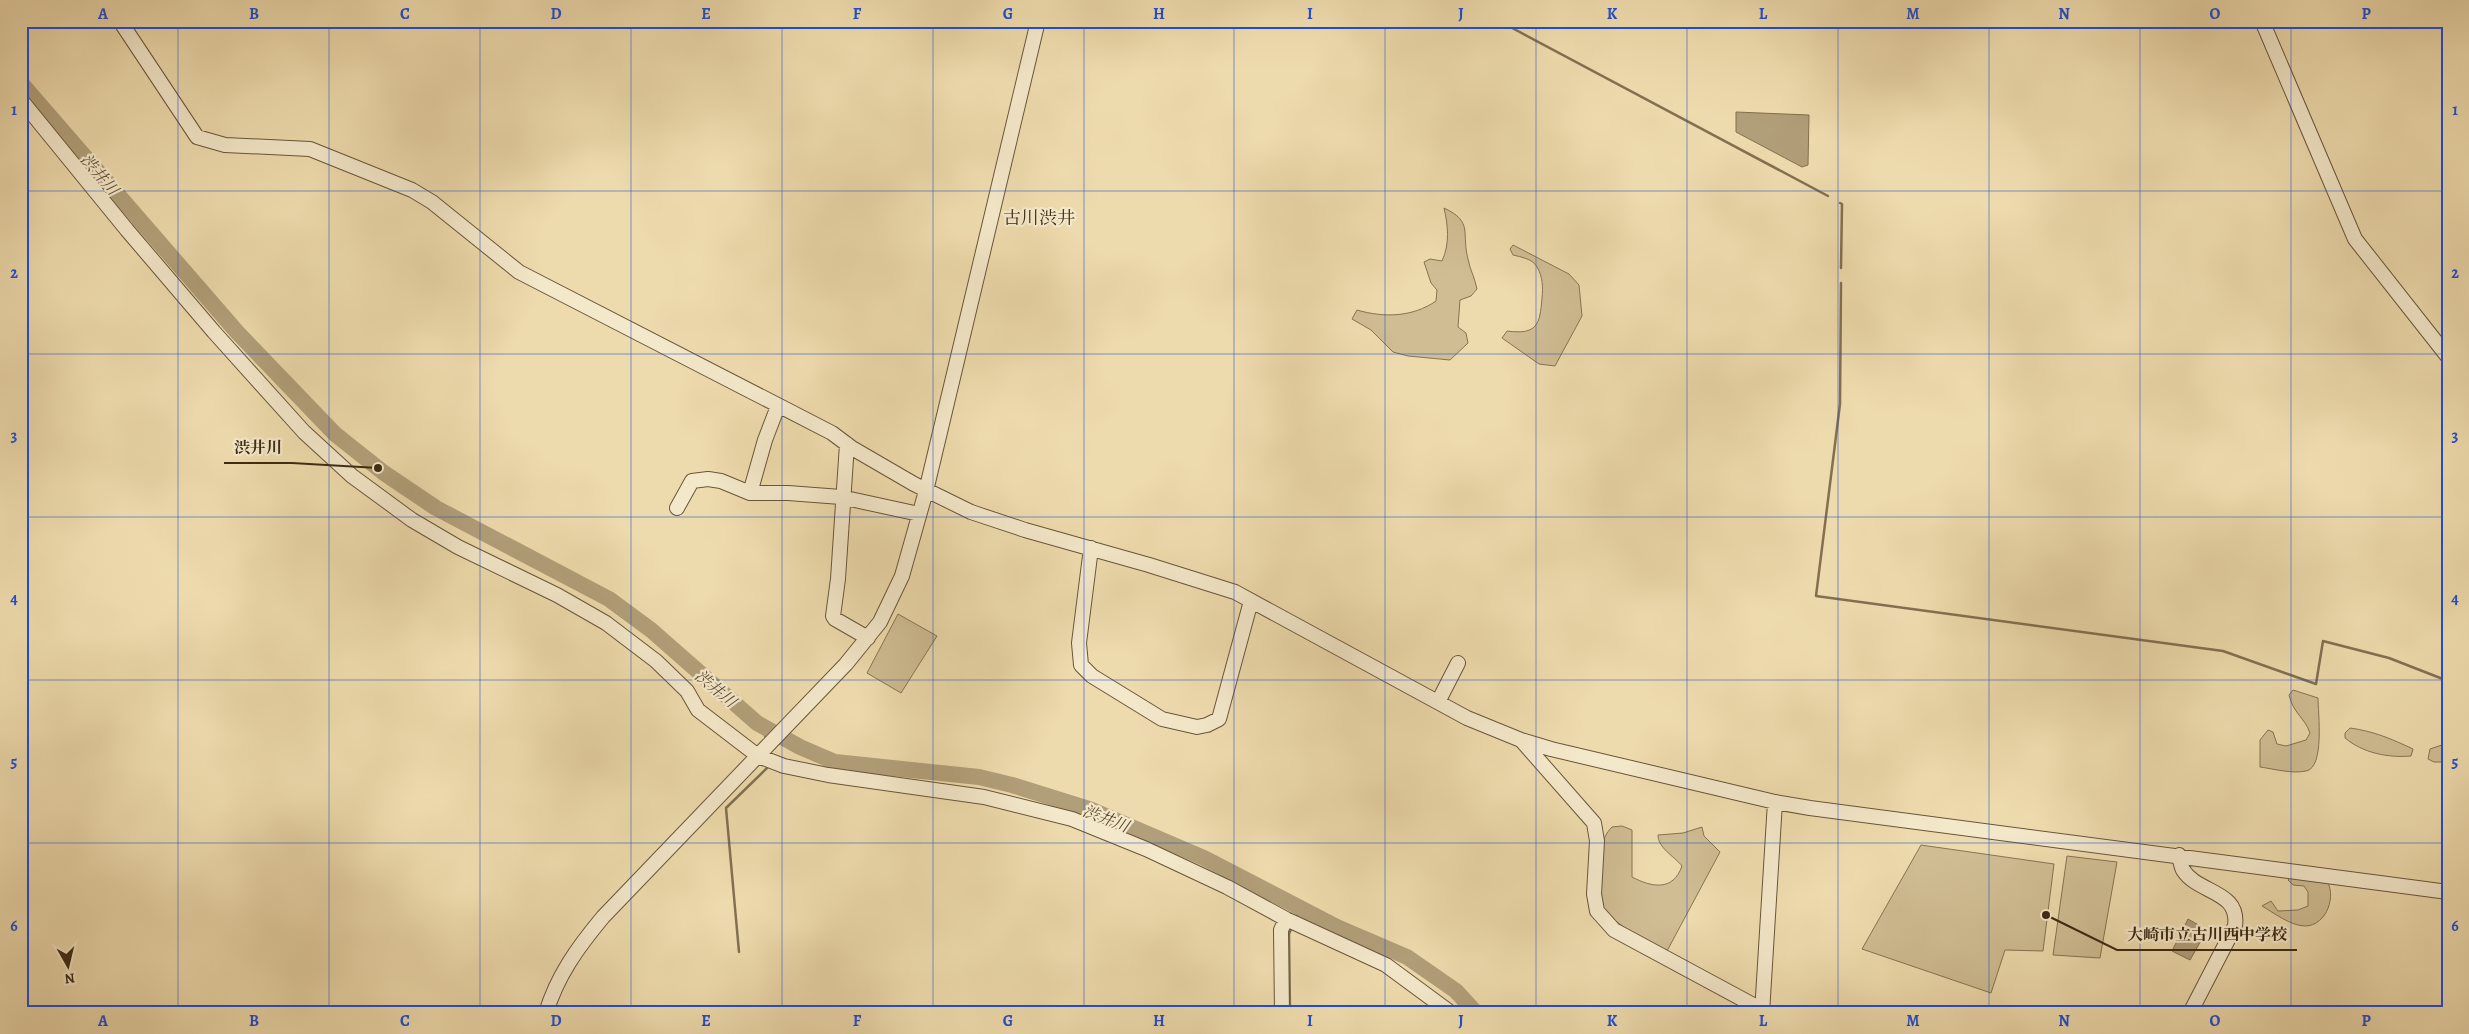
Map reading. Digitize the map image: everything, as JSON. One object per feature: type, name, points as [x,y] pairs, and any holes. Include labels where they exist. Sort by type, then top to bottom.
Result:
[{"type":"street","points":[[120,21],[196,137],[225,146],[310,149],[412,190],[432,202],[519,272],[832,433],[926,491],[971,512],[1025,530],[1208,583],[1251,601],[1467,718],[1521,740],[1775,802],[2448,892]]},
{"type":"street","points":[[546,1013],[557,982],[571,958],[597,924],[788,725],[868,638],[889,605],[902,576],[926,491],[1038,21]]},
{"type":"street","points":[[2262,21],[2356,239],[2448,357]]},
{"type":"street","points":[[21,100],[127,230],[214,332],[304,432],[352,476],[412,520],[450,542],[557,595],[606,623],[656,661],[687,691],[698,710],[760,754],[784,766],[984,797],[1072,818],[1146,849],[1228,887],[1286,919],[1386,966],[1451,1013]]},
{"type":"street","points":[[750,493],[765,440],[778,406]]},
{"type":"street","points":[[847,444],[833,616],[868,638]]},
{"type":"street","points":[[677,508],[692,481],[708,479],[721,481],[750,493],[788,493],[844,497],[919,514]]},
{"type":"street","points":[[1091,548],[1079,643],[1081,665],[1092,676],[1162,719],[1197,727],[1207,726],[1219,719],[1251,601]]},
{"type":"street","points":[[1438,702],[1458,664]]},
{"type":"street","points":[[1521,740],[1594,823],[1597,841],[1594,894],[1597,911],[1604,921],[1614,930],[1764,1011],[1775,802]]},
{"type":"street","points":[[2179,855],[2183,870],[2191,878],[2231,903],[2236,917],[2235,926],[2190,1013]]},
{"type":"street","points":[[1282,1013],[1281,930],[1286,919]]},
{"type":"shaded area","points":[[1736,112],[1809,115],[1808,165],[1802,167],[1736,132]]},
{"type":"shaded area","points":[[1444,208],[1453,213],[1463,223],[1466,250],[1477,289],[1471,296],[1460,300],[1458,327],[1466,333],[1468,343],[1450,360],[1408,356],[1393,352],[1371,330],[1352,319],[1357,310],[1388,315],[1408,313],[1436,301],[1437,290],[1431,283],[1424,262],[1430,259],[1442,261],[1445,255],[1448,234]]},
{"type":"shaded area","points":[[1513,245],[1569,274],[1579,285],[1582,316],[1555,366],[1539,364],[1502,338],[1507,331],[1525,331],[1535,326],[1541,307],[1542,286],[1539,271],[1530,260],[1513,255],[1510,249]]},
{"type":"shaded area","points":[[898,614],[937,636],[901,693],[867,673]]},
{"type":"shaded area","points":[[2293,690],[2318,698],[2319,739],[2316,760],[2312,768],[2301,772],[2260,767],[2260,740],[2268,730],[2273,732],[2277,744],[2286,746],[2306,740],[2310,733],[2291,701],[2289,695]]},
{"type":"shaded area","points":[[2350,728],[2375,733],[2405,745],[2413,749],[2411,756],[2385,755],[2368,751],[2345,738],[2345,733]]},
{"type":"shaded area","points":[[2448,743],[2448,762],[2434,762],[2428,759],[2430,749]]},
{"type":"shaded area","points":[[1622,826],[1632,830],[1632,877],[1654,885],[1667,884],[1673,880],[1682,866],[1663,848],[1658,835],[1683,833],[1702,827],[1704,836],[1720,852],[1667,951],[1622,926],[1607,912],[1600,901],[1599,886],[1605,836],[1612,827]]},
{"type":"shaded area","points":[[1921,845],[2054,864],[2043,951],[2005,950],[1991,993],[1862,949]]},
{"type":"shaded area","points":[[2067,856],[2117,862],[2100,958],[2053,955]]},
{"type":"shaded area","points":[[2292,876],[2325,878],[2329,885],[2330,900],[2328,908],[2319,921],[2313,925],[2294,924],[2262,906],[2271,901],[2278,911],[2298,910],[2308,906],[2308,892],[2304,886],[2293,885],[2288,880]]},
{"type":"shaded area","points":[[2188,919],[2207,930],[2190,960],[2172,951]]},
{"type":"waterway","points":[[1499,21],[1828,196]]},
{"type":"waterway","name":"渋井川","points":[[21,83],[237,332],[335,434],[384,473],[436,508],[609,599],[651,630],[757,723],[800,747],[835,762],[979,777],[1012,785],[1092,810],[1204,858],[1337,927],[1407,957],[1456,991],[1476,1013]]},
{"type":"waterway","points":[[1840,203],[1842,204],[1841,268]]},
{"type":"waterway","points":[[1841,283],[1840,404],[1816,596],[2223,651],[2316,684],[2323,641],[2389,658],[2448,681]]},
{"type":"waterway","points":[[757,723],[767,739]]},
{"type":"waterway","points":[[739,952],[726,808],[767,768]]},
{"type":"waterway","points":[[1296,918],[1300,907]]},
{"type":"waterway","points":[[1290,1013],[1289,934],[1291,929]]},
{"type":"place","name":"渋井川","points":[[378,468]]},
{"type":"place","name":"大崎市立古川西中学校","points":[[2046,915]]},
{"type":"district","name":"古川渋井","points":[[1039,218]]}]
